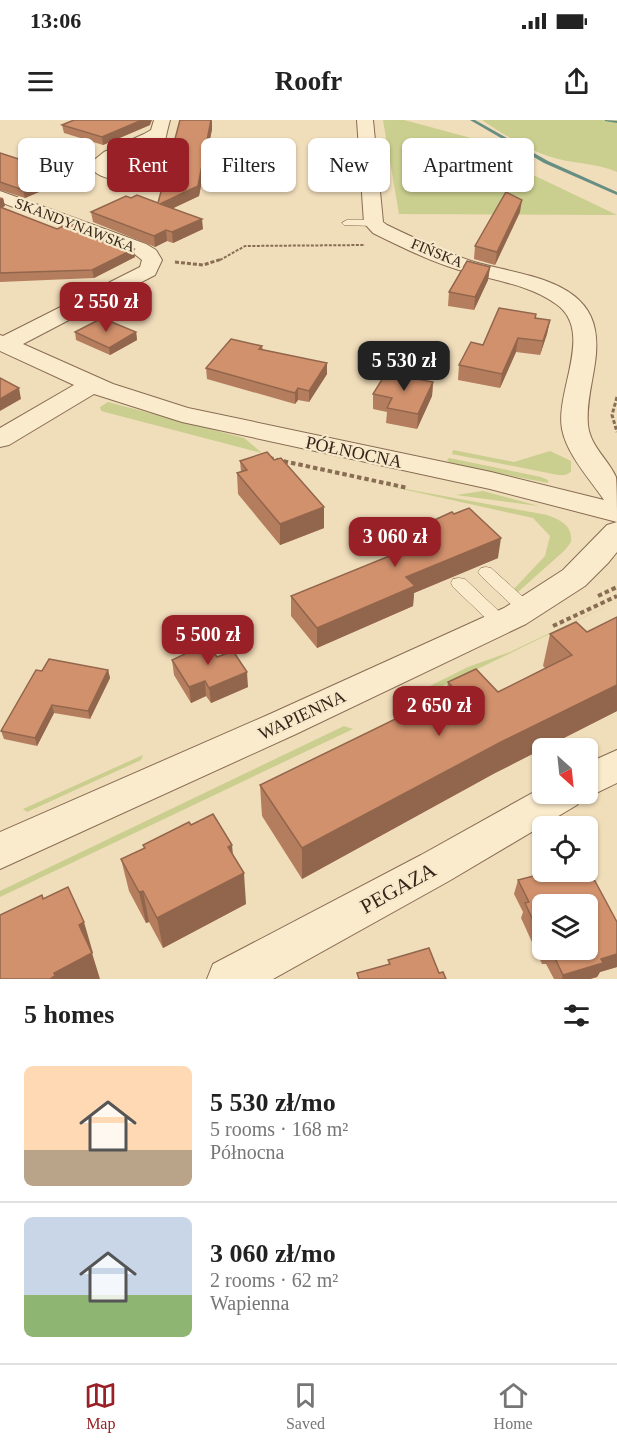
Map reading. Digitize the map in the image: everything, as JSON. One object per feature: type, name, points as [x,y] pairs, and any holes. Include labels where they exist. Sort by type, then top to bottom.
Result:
[{"type":"street","points":[[365,120],[374,223]]},
{"type":"street","name":"SKANDYNAWSKA","points":[[0,196],[139,248],[149,253],[153,259],[153,264],[148,271],[3,343]]},
{"type":"street","name":"FIŃSKA","points":[[374,223],[380,229],[471,267],[524,280],[543,288],[574,308],[580,315],[585,333],[576,394],[575,428],[580,441],[617,499]]},
{"type":"street","name":"PÓŁNOCNA","points":[[3,343],[93,384],[206,421],[491,481],[617,513]]},
{"type":"street","points":[[0,439],[93,384]]},
{"type":"street","name":"WAPIENNA","points":[[0,851],[264,732],[524,620],[574,578],[617,532]]},
{"type":"street","points":[[598,775],[617,765]]},
{"type":"street","name":"PEGAZA","points":[[229,979],[435,868],[547,804]]},
{"type":"lane","points":[[347,223],[374,223]]},
{"type":"lane","points":[[486,572],[524,620]]},
{"type":"lane","points":[[459,583],[524,620]]},
{"type":"path","points":[[153,259],[209,265],[219,261],[233,249],[245,246],[362,245],[408,241]]},
{"type":"path","points":[[617,397],[612,415],[617,432]]},
{"type":"path","points":[[524,620],[617,596]]},
{"type":"green space","points":[[383,120],[404,120],[471,138],[402,138],[402,192],[534,192],[534,175],[617,215],[399,214],[390,161],[390,138],[386,138]]},
{"type":"green space","points":[[482,120],[617,120],[617,172],[600,166],[548,156],[534,150],[534,138],[511,138]]},
{"type":"green space","points":[[108,402],[244,438],[262,453],[101,411],[100,407]]},
{"type":"green space","points":[[453,450],[514,462],[550,451],[571,461],[571,472],[558,475],[452,454]]},
{"type":"green space","points":[[449,458],[541,477],[548,480],[548,483],[451,464],[447,460]]},
{"type":"green space","points":[[384,485],[547,515],[565,524],[570,532],[571,542],[518,592],[513,590],[545,556],[550,536],[533,518]]},
{"type":"green space","points":[[483,491],[539,506],[456,495]]},
{"type":"green space","points":[[617,601],[406,704],[404,699],[468,667],[510,652]]},
{"type":"green space","points":[[344,726],[353,729],[0,897],[0,891]]},
{"type":"green space","points":[[143,755],[141,760],[27,812],[23,809]]},
{"type":"building","points":[[74,120],[142,120],[102,137],[62,125]]},
{"type":"building","points":[[180,120],[211,120],[207,138],[201,138],[201,171],[198,186],[189,190],[189,138],[175,138]]},
{"type":"building","points":[[0,153],[18,159],[18,188],[0,182]]},
{"type":"building","points":[[161,192],[185,192],[160,204],[202,219],[172,232],[166,230],[154,236],[91,212],[126,196],[131,198],[137,195],[158,203]]},
{"type":"building","points":[[506,192],[522,200],[497,252],[475,246]]},
{"type":"building","points":[[0,207],[57,229],[70,223],[134,249],[92,270],[0,273]]},
{"type":"building","points":[[467,261],[490,267],[475,297],[449,292]]},
{"type":"building","points":[[499,308],[536,314],[535,318],[550,320],[543,341],[518,338],[502,374],[459,365],[471,342],[483,345]]},
{"type":"building","points":[[102,318],[136,332],[109,348],[75,332]]},
{"type":"building","points":[[231,339],[262,346],[259,349],[327,363],[309,391],[298,388],[295,393],[206,368]]},
{"type":"building","points":[[386,373],[433,382],[418,414],[387,408],[392,398],[373,394]]},
{"type":"building","points":[[0,378],[19,388],[0,399]]},
{"type":"building","points":[[267,452],[274,460],[281,458],[324,507],[280,524],[237,473],[247,470],[240,461]]},
{"type":"building","points":[[469,508],[501,538],[406,577],[415,586],[317,628],[291,596],[419,544],[410,531],[452,512],[454,514]]},
{"type":"building","points":[[617,617],[617,685],[501,742],[302,848],[260,785],[455,690],[448,682],[476,669],[498,692],[572,655],[550,634],[576,622],[587,632]]},
{"type":"building","points":[[194,641],[209,645],[217,657],[233,651],[247,672],[209,688],[205,681],[189,687],[172,660],[189,652]]},
{"type":"building","points":[[49,659],[108,670],[88,711],[52,705],[35,738],[1,731],[36,670],[42,671]]},
{"type":"building","points":[[213,814],[232,845],[228,847],[244,873],[157,918],[143,891],[139,892],[121,859],[145,848],[143,845],[189,822],[191,825]]},
{"type":"building","points":[[532,876],[532,882],[596,882],[617,922],[617,954],[601,959],[603,963],[563,975],[556,960],[598,960],[598,894],[532,894],[532,918],[525,903],[529,902],[518,880]]},
{"type":"building","points":[[68,887],[84,922],[79,925],[92,953],[54,973],[55,976],[50,979],[0,979],[0,915],[42,895],[43,899]]},
{"type":"building","points":[[429,948],[439,973],[443,972],[446,979],[359,979],[357,973],[390,964],[388,960]]},
{"type":"waterway","points":[[472,120],[546,162],[617,194]]},
{"type":"waterway","points":[[607,120],[617,122]]}]
